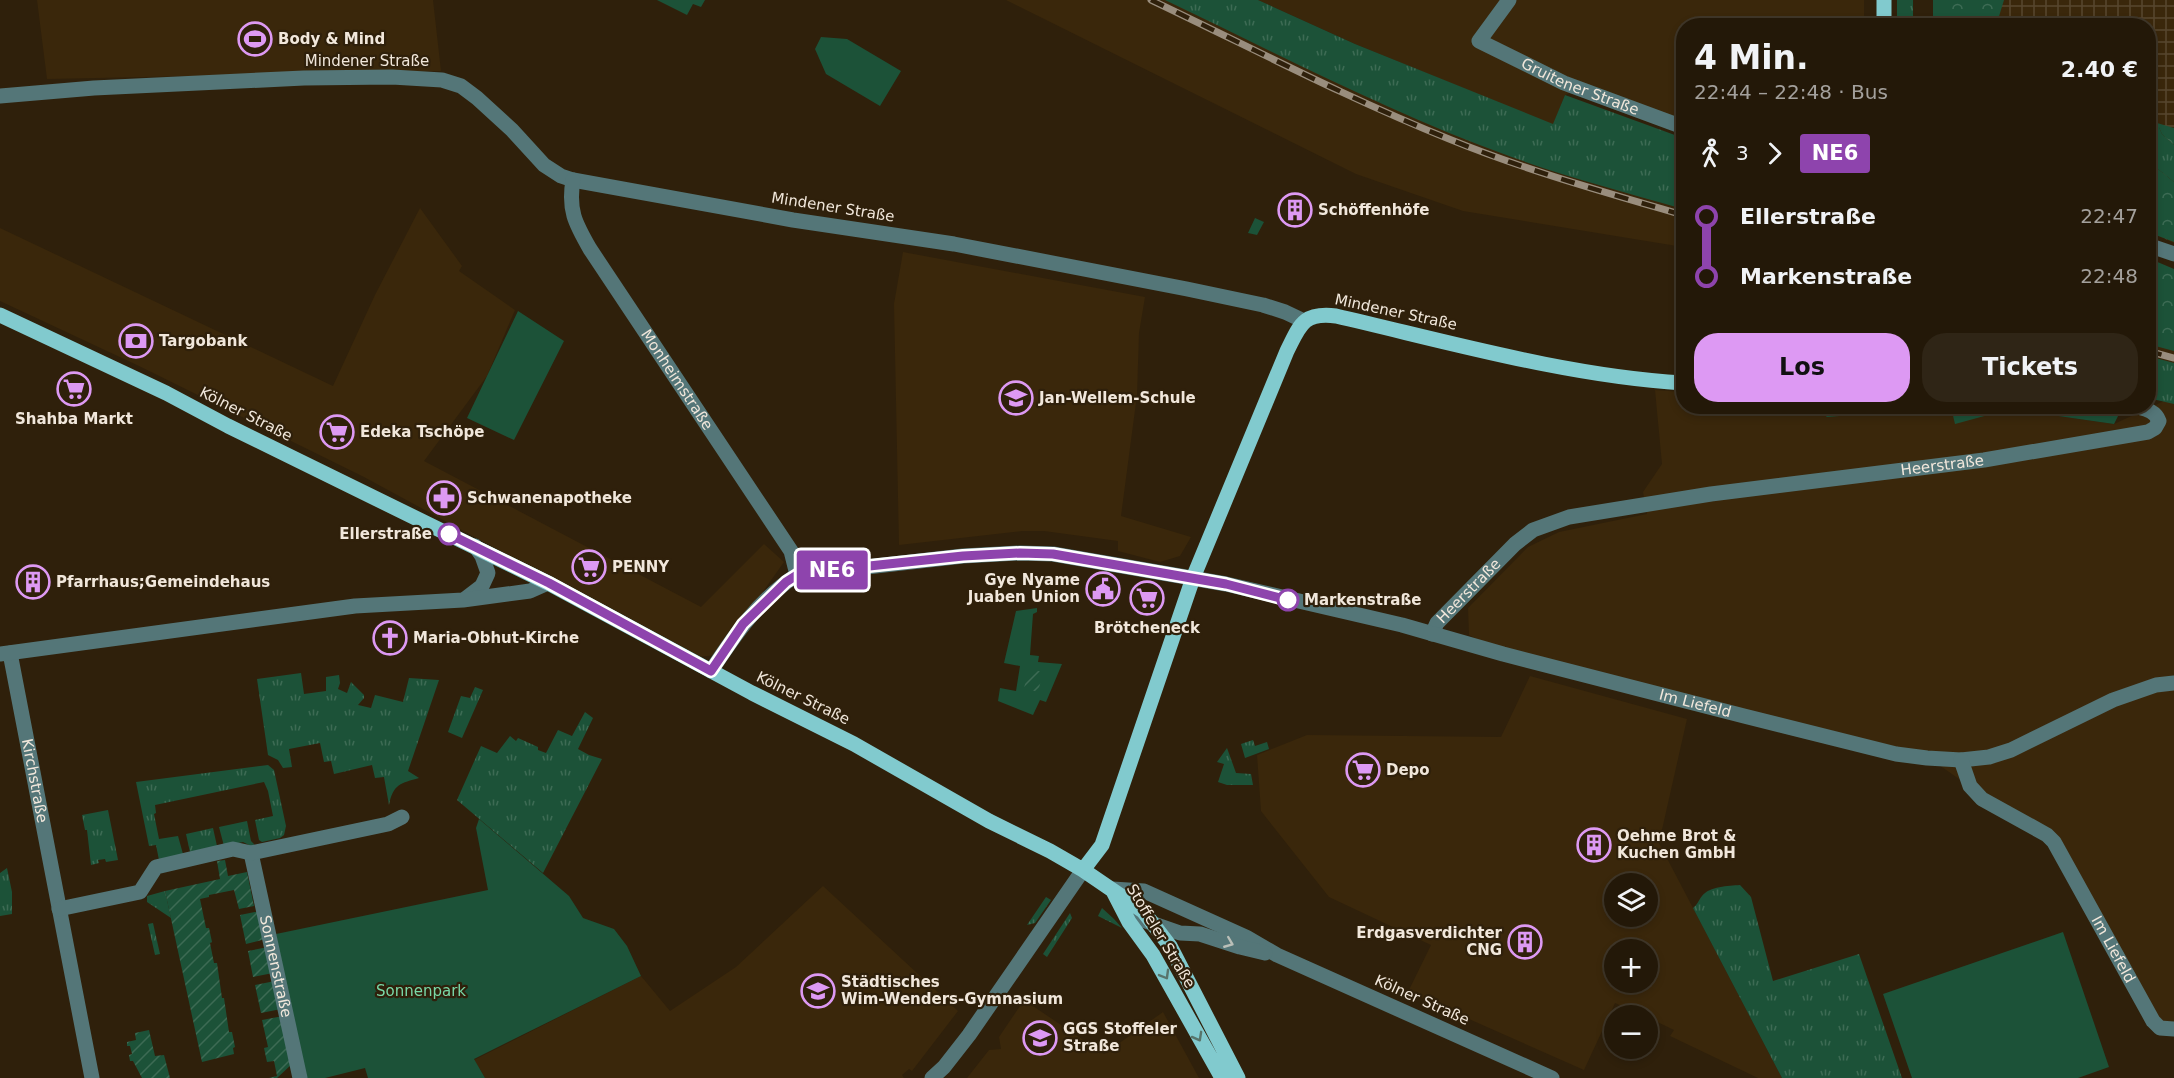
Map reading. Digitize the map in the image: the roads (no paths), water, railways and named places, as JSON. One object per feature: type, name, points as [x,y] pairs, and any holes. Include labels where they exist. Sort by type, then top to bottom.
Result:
[{"type":"main road","points":[[1884,0],[1884,18]]},
{"type":"main road","name":"Kölner Straße","points":[[0,315],[166,393],[238,431],[549,583],[711,671],[854,744],[989,820],[1050,851],[1112,889]]},
{"type":"main road","name":"Mindener Straße","points":[[1304,321],[1315,315],[1336,316],[1550,364],[1639,380],[1676,382]]},
{"type":"main road","points":[[1083,870],[1102,845],[1193,578],[1287,351],[1304,321]]},
{"type":"main road","name":"Stoffeler Straße","points":[[1112,889],[1143,911],[1170,946],[1238,1078]]},
{"type":"main road","name":"Stoffeler Straße","points":[[1112,889],[1129,922],[1154,955],[1222,1078]]},
{"type":"street","name":"Gruitener Straße","points":[[1509,0],[1479,41],[1564,82],[1676,123]]},
{"type":"street","name":"Mindener Straße","points":[[0,96],[94,88],[294,79],[392,77],[442,80],[461,86],[477,98],[512,130],[544,165],[561,176],[573,180],[793,220],[954,244],[1263,305],[1304,321]]},
{"type":"street","name":"Monheimstraße","points":[[573,180],[570,203],[578,228],[790,551],[797,575]]},
{"type":"street","points":[[2156,248],[2174,254]]},
{"type":"street","name":"Heerstraße","points":[[797,575],[963,556],[1053,554],[1193,578],[1402,625],[1432,634],[1437,623],[1515,544],[1533,530],[1550,522],[1711,494],[1984,460],[2148,432],[2155,428],[2159,421],[2155,414]]},
{"type":"street","points":[[463,600],[478,590],[486,579],[487,566],[475,546]]},
{"type":"street","points":[[711,671],[743,624],[786,582],[797,575]]},
{"type":"street","points":[[5,654],[355,606],[463,600],[530,591],[549,583]]},
{"type":"street","name":"Im Liefeld","points":[[1432,634],[1896,754],[1961,760],[1989,757],[2011,750],[2113,700],[2156,685],[2174,683]]},
{"type":"street","name":"Kirchstraße","points":[[5,654],[92,1078]]},
{"type":"street","name":"Im Liefeld","points":[[1961,760],[1970,786],[1982,799],[2047,835],[2054,842],[2153,1021],[2160,1028],[2174,1029]]},
{"type":"street","points":[[59,909],[140,892],[156,867],[232,849],[251,853],[388,824],[402,817]]},
{"type":"street","name":"Sonnenstraße","points":[[251,853],[300,1078]]},
{"type":"street","points":[[939,1074],[969,1035],[1083,870]]},
{"type":"street","name":"Kölner Straße","points":[[1112,889],[1144,891],[1246,937],[1276,955],[1552,1078]]},
{"type":"street","name":"Kölner Straße","points":[[1153,923],[1180,933],[1200,934],[1240,947],[1276,955]]},
{"type":"street","points":[[1170,946],[1180,933]]},
{"type":"railway","points":[[1151,0],[1336,89],[1449,139],[1536,171],[1676,213]]},
{"type":"railway","points":[[2156,353],[2174,358]]},
{"type":"place","name":"Body & Mind","points":[[255,39]]},
{"type":"place","name":"Schöffenhöfe","points":[[1295,210]]},
{"type":"place","name":"Targobank","points":[[136,341]]},
{"type":"place","name":"Shahba Markt","points":[[74,389]]},
{"type":"place","name":"Jan-Wellem-Schule","points":[[1016,398]]},
{"type":"place","name":"Edeka Tschöpe","points":[[337,432]]},
{"type":"place","name":"Schwanenapotheke","points":[[444,498]]},
{"type":"place","name":"Ellerstraße","points":[[449,534]]},
{"type":"place","name":"PENNY","points":[[589,567]]},
{"type":"place","name":"Pfarrhaus;Gemeindehaus","points":[[33,582]]},
{"type":"place","name":"Gye Nyame Juaben Union","points":[[1103,589]]},
{"type":"place","name":"Brötcheneck","points":[[1147,598]]},
{"type":"place","name":"Markenstraße","points":[[1288,600]]},
{"type":"place","name":"Maria-Obhut-Kirche","points":[[390,638]]},
{"type":"place","name":"Depo","points":[[1363,770]]},
{"type":"place","name":"Oehme Brot & Kuchen GmbH","points":[[1594,845]]},
{"type":"place","name":"Erdgasverdichter CNG","points":[[1525,942]]},
{"type":"place","name":"Städtisches Wim-Wenders-Gymnasium","points":[[818,991]]},
{"type":"place","name":"GGS Stoffeler Straße","points":[[1040,1038]]},
{"type":"park label","name":"Sonnenpark","points":[[421,991]]}]
